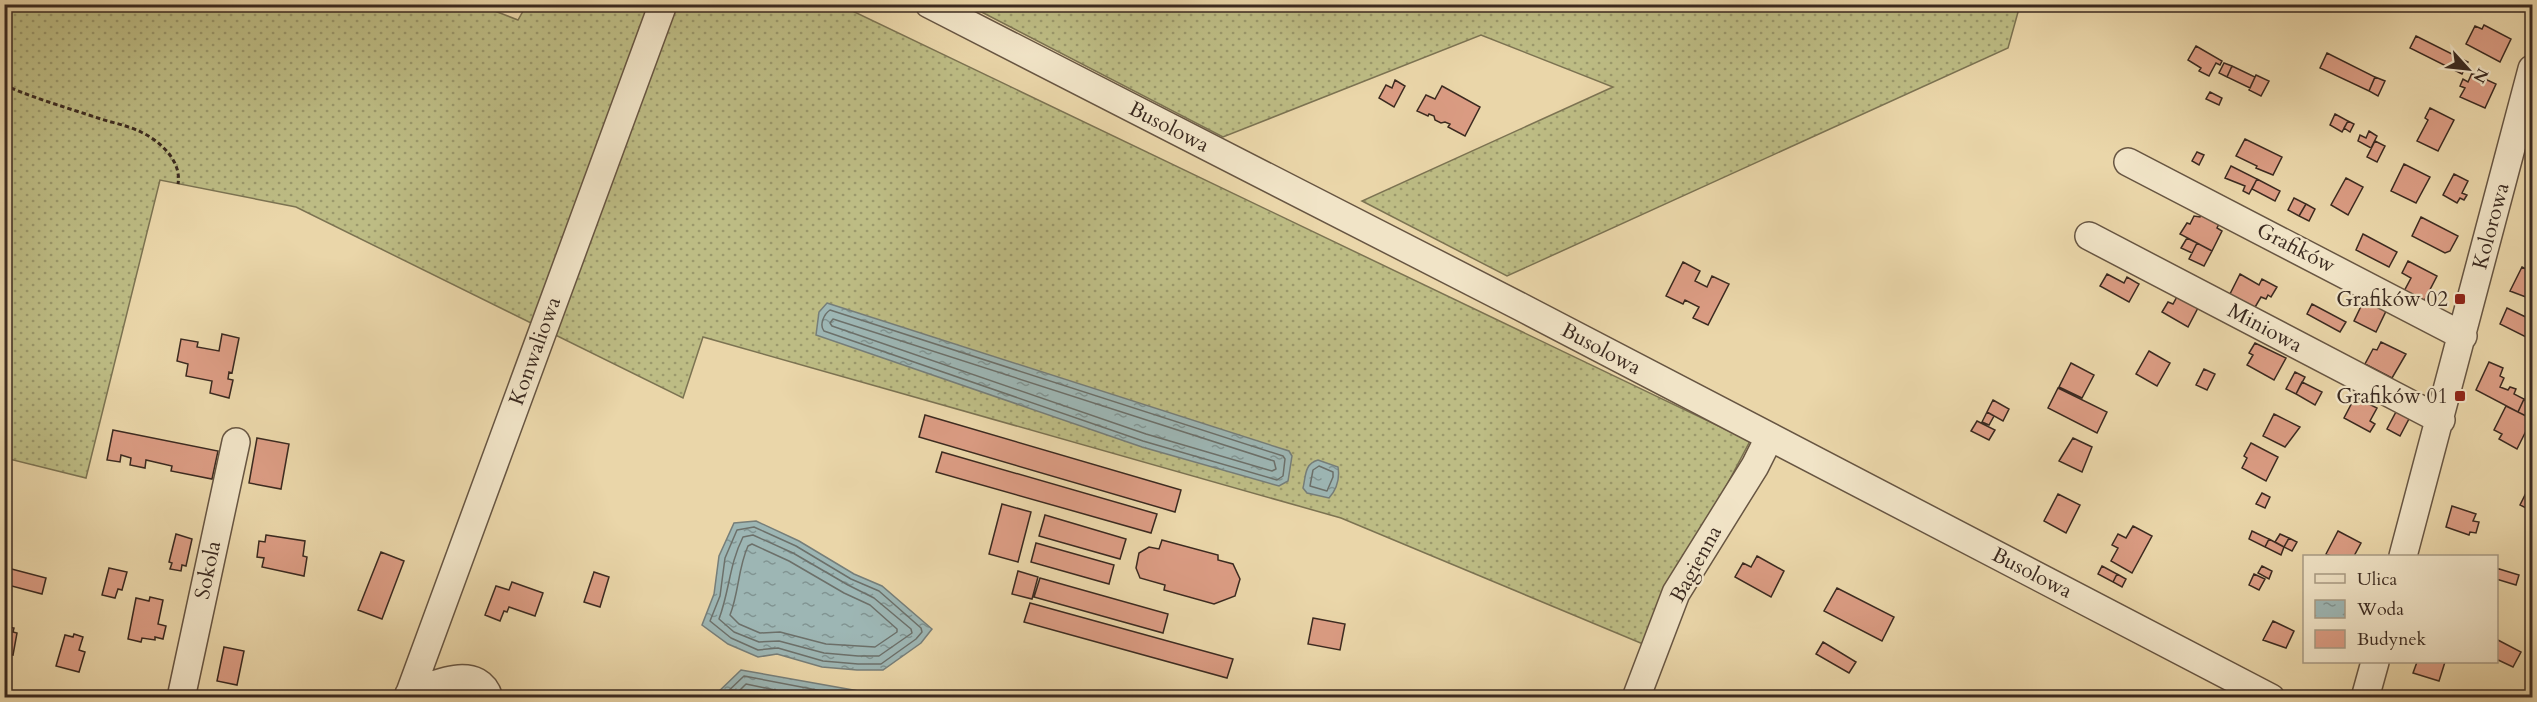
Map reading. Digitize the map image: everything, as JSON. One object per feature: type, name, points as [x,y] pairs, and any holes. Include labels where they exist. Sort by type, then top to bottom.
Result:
[{"type":"street","name":"Konwaliowa","points":[[408,696],[663,4]]},
{"type":"street","name":"Busolowa","points":[[929,4],[1521,307],[2271,698]]},
{"type":"street","name":"Kolorowa","points":[[2403,555],[2441,420],[2532,69]]},
{"type":"street","name":"Grafików","points":[[2128,162],[2463,336]]},
{"type":"street","name":"Miniowa","points":[[2089,236],[2441,420]]},
{"type":"street","name":"Bagienna","points":[[1636,698],[1676,593],[1755,466],[1769,438]]},
{"type":"street","name":"Sokola","points":[[181,698],[236,442]]},
{"type":"street","points":[[2365,698],[2374,663]]},
{"type":"street","points":[[408,696],[447,679],[464,678],[478,684],[489,698]]},
{"type":"path","points":[[4,85],[31,97],[140,131],[174,159],[180,174],[178,184]]},
{"type":"shaded area","points":[[5,4],[477,4],[518,20],[527,4],[840,5],[1750,441],[1643,644],[1341,518],[703,337],[683,398],[296,207],[160,180],[86,478],[5,458]]},
{"type":"shaded area","points":[[968,5],[2020,5],[2008,48],[1507,276],[1362,201],[1613,87],[1481,35],[1223,137]]},
{"type":"water","points":[[827,303],[1289,451],[1292,456],[1288,481],[1279,486],[1142,447],[816,335],[819,312]]},
{"type":"water","points":[[1318,460],[1338,467],[1337,484],[1329,498],[1307,493],[1303,488],[1308,467]]},
{"type":"water","points":[[756,521],[799,541],[854,574],[882,586],[932,629],[921,643],[883,670],[822,667],[777,654],[758,657],[728,644],[702,625],[714,594],[719,556],[734,523]]},
{"type":"water","points":[[741,670],[870,693],[876,697],[713,697]]},
{"type":"building","points":[[2484,25],[2511,39],[2500,62],[2466,44],[2475,26],[2482,29]]},
{"type":"building","points":[[2416,36],[2468,62],[2462,74],[2410,48]]},
{"type":"building","points":[[2196,46],[2222,61],[2220,65],[2216,63],[2209,76],[2199,71],[2201,68],[2188,60]]},
{"type":"building","points":[[2327,53],[2375,77],[2369,91],[2320,68]]},
{"type":"building","points":[[2224,63],[2232,66],[2227,77],[2219,73]]},
{"type":"building","points":[[2232,66],[2255,77],[2250,88],[2227,77]]},
{"type":"building","points":[[2472,73],[2496,84],[2485,108],[2460,97],[2465,88],[2460,86],[2463,79],[2468,82]]},
{"type":"building","points":[[2256,75],[2269,81],[2261,96],[2249,90]]},
{"type":"building","points":[[2375,77],[2385,81],[2378,96],[2369,91]]},
{"type":"building","points":[[1395,80],[1405,86],[1394,107],[1379,98],[1386,85],[1392,88]]},
{"type":"building","points":[[1442,86],[1480,107],[1465,136],[1448,127],[1450,124],[1441,123],[1435,120],[1434,116],[1417,111],[1426,95],[1435,99]]},
{"type":"building","points":[[2210,92],[2222,98],[2219,105],[2206,99]]},
{"type":"building","points":[[2430,108],[2454,120],[2438,151],[2417,141],[2428,120],[2425,118]]},
{"type":"building","points":[[2335,114],[2348,121],[2342,132],[2330,125]]},
{"type":"building","points":[[2348,121],[2354,124],[2350,132],[2344,128]]},
{"type":"building","points":[[2369,131],[2377,136],[2371,148],[2358,141],[2360,135],[2366,138]]},
{"type":"building","points":[[2245,139],[2282,157],[2273,175],[2236,156]]},
{"type":"building","points":[[2375,141],[2385,146],[2377,162],[2367,157]]},
{"type":"building","points":[[2197,152],[2204,155],[2199,165],[2192,161]]},
{"type":"building","points":[[2404,164],[2430,177],[2416,203],[2391,191]]},
{"type":"building","points":[[2231,166],[2257,179],[2249,194],[2243,191],[2245,186],[2225,178]]},
{"type":"building","points":[[2454,174],[2468,181],[2462,193],[2467,195],[2464,200],[2460,198],[2457,203],[2443,195]]},
{"type":"building","points":[[2346,178],[2363,187],[2348,215],[2331,205]]},
{"type":"building","points":[[2257,179],[2280,191],[2275,201],[2252,189]]},
{"type":"building","points":[[2294,198],[2306,204],[2299,216],[2288,210]]},
{"type":"building","points":[[2306,204],[2315,209],[2309,221],[2299,216]]},
{"type":"building","points":[[2202,213],[2220,222],[2217,228],[2222,231],[2212,251],[2180,234],[2194,216],[2200,217]]},
{"type":"building","points":[[2421,217],[2458,236],[2450,251],[2445,253],[2412,236]]},
{"type":"building","points":[[2363,234],[2397,252],[2389,267],[2356,250]]},
{"type":"building","points":[[2187,238],[2197,243],[2192,253],[2181,248]]},
{"type":"building","points":[[2197,243],[2212,251],[2204,266],[2189,259]]},
{"type":"building","points":[[2408,261],[2437,276],[2421,307],[2401,297],[2411,278],[2402,273]]},
{"type":"building","points":[[1683,262],[1700,271],[1695,281],[1707,287],[1712,276],[1729,284],[1708,325],[1693,318],[1699,307],[1685,300],[1683,304],[1666,296]]},
{"type":"building","points":[[2522,267],[2532,272],[2531,299],[2510,291]]},
{"type":"building","points":[[2107,274],[2124,283],[2127,277],[2139,284],[2129,302],[2100,286]]},
{"type":"building","points":[[2240,274],[2259,285],[2262,279],[2277,287],[2271,297],[2268,295],[2266,299],[2261,297],[2254,309],[2229,296]]},
{"type":"building","points":[[2179,293],[2200,304],[2188,327],[2162,312],[2168,302],[2173,304]]},
{"type":"building","points":[[2365,298],[2387,309],[2376,332],[2354,321]]},
{"type":"building","points":[[2312,304],[2346,322],[2340,332],[2307,314]]},
{"type":"building","points":[[2507,308],[2532,320],[2532,329],[2528,338],[2500,324]]},
{"type":"building","points":[[222,334],[239,338],[232,373],[229,372],[228,379],[233,380],[229,398],[210,393],[212,381],[186,376],[188,364],[177,361],[181,339],[198,342],[197,347],[219,351]]},
{"type":"building","points":[[2381,342],[2406,354],[2392,378],[2365,364],[2373,349],[2377,350]]},
{"type":"building","points":[[2255,343],[2286,358],[2274,380],[2247,365],[2253,355],[2249,353]]},
{"type":"building","points":[[2149,351],[2170,363],[2157,386],[2136,374]]},
{"type":"building","points":[[2489,362],[2503,368],[2500,376],[2504,378],[2500,387],[2508,390],[2510,387],[2516,389],[2514,394],[2524,399],[2518,412],[2476,390]]},
{"type":"building","points":[[2071,363],[2094,375],[2082,398],[2059,387]]},
{"type":"building","points":[[2204,369],[2215,374],[2207,390],[2196,385]]},
{"type":"building","points":[[2295,372],[2305,377],[2296,394],[2286,389]]},
{"type":"building","points":[[2302,382],[2322,392],[2315,405],[2296,394]]},
{"type":"building","points":[[2058,388],[2107,412],[2097,433],[2048,408]]},
{"type":"building","points":[[2355,397],[2377,408],[2370,421],[2375,424],[2370,432],[2344,418]]},
{"type":"building","points":[[2524,399],[2532,403],[2532,419],[2518,412]]},
{"type":"building","points":[[1993,400],[2009,409],[2003,421],[1987,412]]},
{"type":"building","points":[[2506,406],[2532,419],[2532,432],[2527,429],[2517,449],[2499,439],[2502,434],[2494,430]]},
{"type":"building","points":[[2398,408],[2411,415],[2400,436],[2387,429]]},
{"type":"building","points":[[1987,412],[1994,416],[1989,425],[1982,422]]},
{"type":"building","points":[[2274,414],[2300,427],[2285,447],[2263,436]]},
{"type":"building","points":[[925,415],[1181,490],[1175,512],[919,437]]},
{"type":"building","points":[[1977,421],[1995,430],[1989,440],[1971,431]]},
{"type":"building","points":[[113,430],[218,451],[212,479],[171,471],[172,466],[146,460],[145,468],[130,465],[131,458],[121,455],[120,462],[107,460]]},
{"type":"building","points":[[257,438],[289,444],[281,489],[249,483]]},
{"type":"building","points":[[2073,438],[2092,447],[2082,472],[2059,461]]},
{"type":"building","points":[[2251,443],[2278,457],[2266,481],[2242,468],[2247,458],[2244,456]]},
{"type":"building","points":[[942,452],[1157,514],[1151,533],[936,472]]},
{"type":"building","points":[[2532,481],[2532,511],[2520,505]]},
{"type":"building","points":[[2262,493],[2270,497],[2265,508],[2256,504]]},
{"type":"building","points":[[2058,494],[2080,505],[2066,533],[2044,521]]},
{"type":"building","points":[[1002,504],[1031,512],[1018,562],[989,554]]},
{"type":"building","points":[[2452,506],[2476,514],[2473,521],[2479,522],[2476,533],[2470,532],[2469,535],[2446,527]]},
{"type":"building","points":[[1045,515],[1126,539],[1120,559],[1039,536]]},
{"type":"building","points":[[2133,526],[2152,536],[2132,573],[2111,561],[2118,548],[2112,545],[2118,534],[2126,538]]},
{"type":"building","points":[[2252,531],[2269,539],[2265,547],[2249,539]]},
{"type":"building","points":[[2338,531],[2361,543],[2355,555],[2326,554]]},
{"type":"building","points":[[176,534],[192,539],[186,566],[182,565],[181,571],[170,569],[172,563],[169,562]]},
{"type":"building","points":[[2280,534],[2289,538],[2284,547],[2275,542]]},
{"type":"building","points":[[266,535],[305,541],[303,556],[307,557],[304,576],[262,567],[264,558],[257,557],[259,541],[265,542]]},
{"type":"building","points":[[2289,538],[2297,542],[2292,551],[2284,547]]},
{"type":"building","points":[[2269,539],[2284,547],[2281,555],[2265,547]]},
{"type":"building","points":[[1162,540],[1218,555],[1218,560],[1233,564],[1240,579],[1235,596],[1214,604],[1164,590],[1165,585],[1140,578],[1136,568],[1139,553],[1149,547],[1159,549]]},
{"type":"building","points":[[1036,543],[1114,565],[1109,584],[1031,562]]},
{"type":"building","points":[[381,552],[404,561],[382,619],[358,610]]},
{"type":"building","points":[[1757,556],[1784,571],[1771,597],[1735,577],[1743,563],[1751,567]]},
{"type":"building","points":[[2102,566],[2117,574],[2113,582],[2098,574]]},
{"type":"building","points":[[2262,566],[2272,571],[2269,579],[2258,573]]},
{"type":"building","points":[[4,567],[46,578],[42,594],[4,584]]},
{"type":"building","points":[[109,568],[127,572],[122,590],[118,589],[115,598],[102,595]]},
{"type":"building","points":[[2498,569],[2519,575],[2516,585],[2498,580]]},
{"type":"building","points":[[1018,571],[1038,577],[1032,599],[1012,594]]},
{"type":"building","points":[[594,572],[609,577],[600,607],[584,602]]},
{"type":"building","points":[[2117,574],[2126,579],[2122,587],[2113,582]]},
{"type":"building","points":[[2254,574],[2265,579],[2259,590],[2249,585]]},
{"type":"building","points":[[1040,578],[1168,614],[1163,633],[1034,597]]},
{"type":"building","points":[[512,582],[543,593],[535,616],[509,607],[507,612],[504,611],[500,621],[485,615],[496,586],[509,590]]},
{"type":"building","points":[[1837,588],[1894,617],[1882,641],[1824,611]]},
{"type":"building","points":[[150,597],[163,600],[158,624],[166,626],[163,639],[142,638],[141,642],[128,639],[136,598],[149,601]]},
{"type":"building","points":[[1030,603],[1233,659],[1227,678],[1024,622]]},
{"type":"building","points":[[1313,618],[1345,624],[1340,650],[1308,644]]},
{"type":"building","points":[[2273,621],[2294,631],[2286,648],[2263,640]]},
{"type":"building","points":[[8,627],[14,628],[13,632],[17,633],[13,655],[4,653],[4,636],[6,636]]},
{"type":"building","points":[[74,634],[83,637],[79,650],[85,652],[79,672],[56,666],[65,635],[73,637]]},
{"type":"building","points":[[2498,640],[2521,652],[2513,667],[2498,660]]},
{"type":"building","points":[[1823,642],[1856,662],[1849,673],[1816,654]]},
{"type":"building","points":[[224,647],[244,651],[237,685],[217,681]]},
{"type":"building","points":[[2417,663],[2445,663],[2439,681],[2413,673]]},
{"type":"place","name":"Grafików 02","points":[[2460,299]]},
{"type":"place","name":"Grafików 01","points":[[2460,396]]}]
